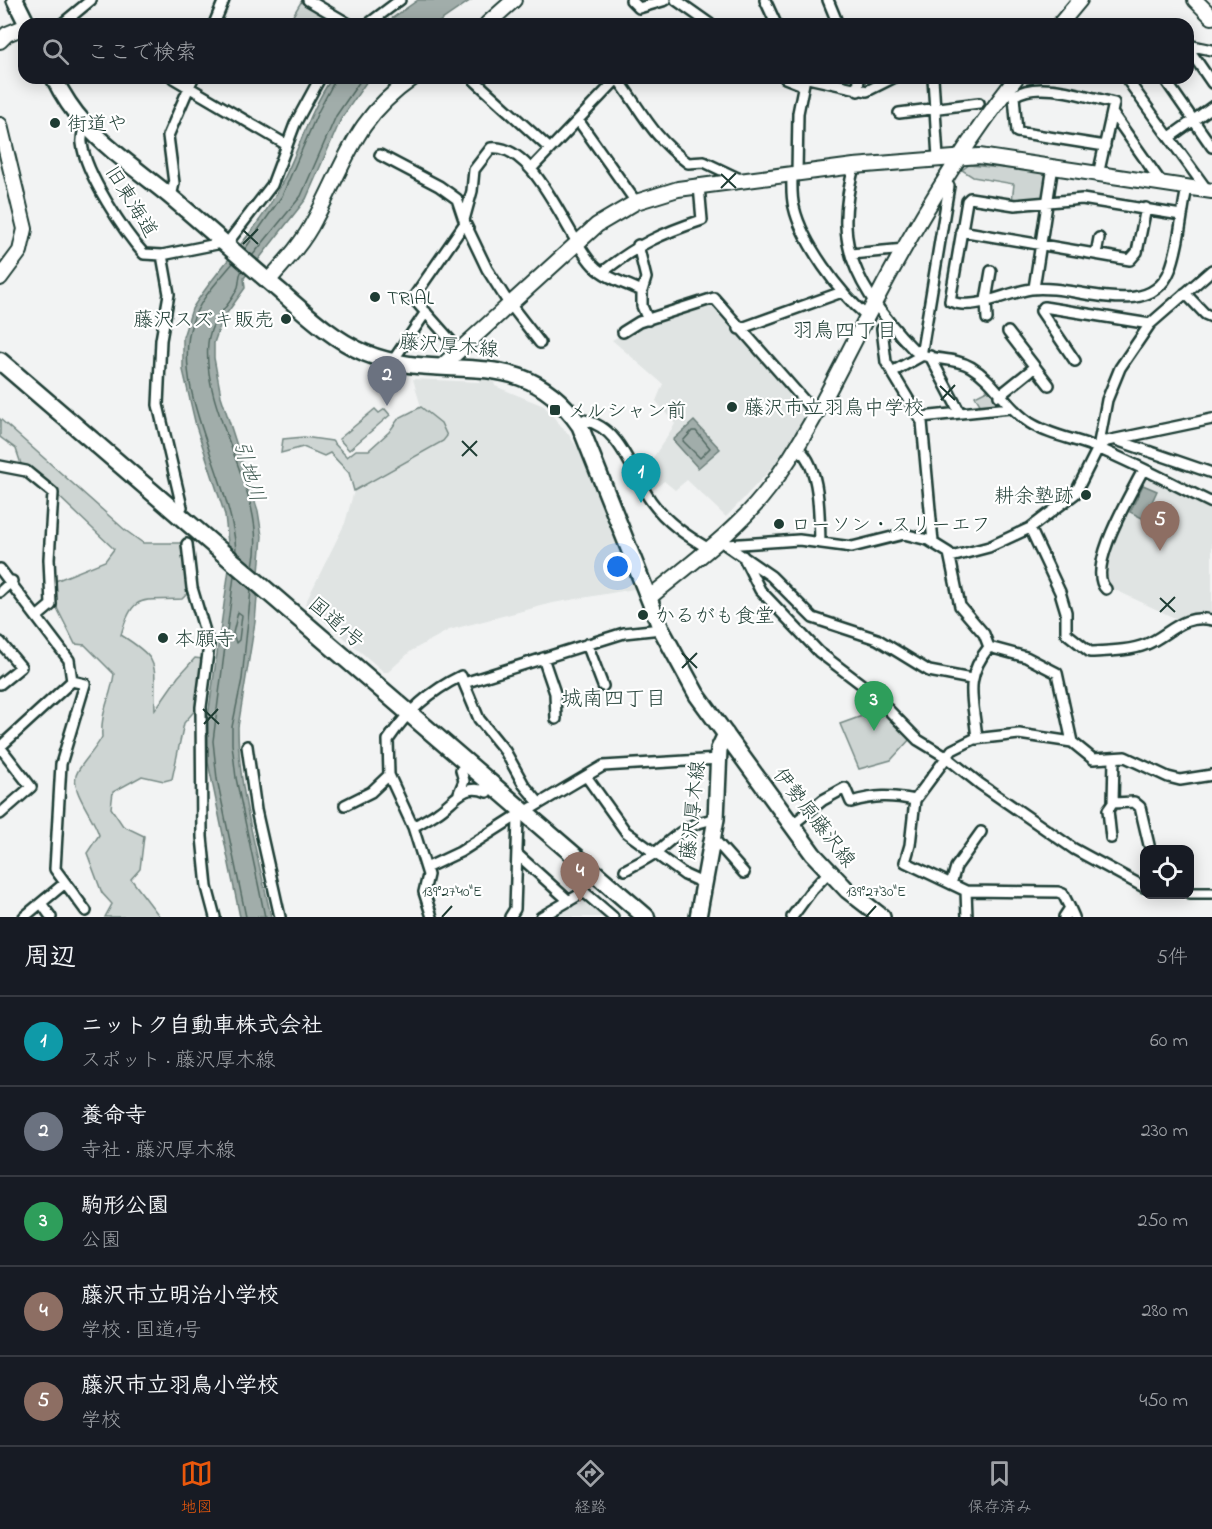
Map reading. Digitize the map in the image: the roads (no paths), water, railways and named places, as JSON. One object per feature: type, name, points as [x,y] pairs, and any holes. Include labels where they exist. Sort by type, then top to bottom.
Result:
[{"type":"highway","name":"国道1号","points":[[0,361],[267,596],[646,917]]},
{"type":"highway","name":"国道1号","points":[[0,372],[219,554]]},
{"type":"highway","name":"国道1号","points":[[407,716],[461,770],[487,792],[524,813],[631,917]]},
{"type":"main road","points":[[15,0],[22,18]]},
{"type":"main road","name":"藤沢厚木線","points":[[58,84],[85,124],[312,319],[352,347],[392,362],[441,367],[484,367],[516,375],[543,388],[579,424],[662,629],[697,695],[726,734],[718,749],[716,819],[698,917]]},
{"type":"main road","name":"伊勢原藤沢線","points":[[726,734],[829,872],[882,917]]},
{"type":"street","points":[[70,18],[91,0]]},
{"type":"street","points":[[216,18],[224,0]]},
{"type":"street","points":[[308,0],[339,18]]},
{"type":"street","points":[[376,18],[400,0]]},
{"type":"street","points":[[494,18],[514,0]]},
{"type":"street","points":[[631,0],[639,8],[666,0]]},
{"type":"street","points":[[676,0],[702,18]]},
{"type":"street","points":[[765,0],[773,18]]},
{"type":"street","points":[[828,0],[835,18]]},
{"type":"street","points":[[1065,18],[1080,0]]},
{"type":"street","points":[[1194,0],[1212,16]]},
{"type":"street","points":[[0,41],[18,28]]},
{"type":"street","points":[[1194,48],[1212,50]]},
{"type":"street","points":[[1194,56],[1212,83]]},
{"type":"street","points":[[171,197],[174,183],[168,136],[191,84]]},
{"type":"street","points":[[193,84],[288,145]]},
{"type":"street","points":[[226,246],[272,185],[305,102],[316,84]]},
{"type":"street","points":[[262,277],[307,234],[342,159],[366,121],[380,103],[405,84]]},
{"type":"street","points":[[479,84],[550,149]]},
{"type":"street","points":[[532,168],[611,84]]},
{"type":"street","points":[[621,84],[636,109],[665,146],[688,163],[704,162],[742,180]]},
{"type":"street","points":[[804,84],[796,133],[792,196],[798,220],[842,292],[867,316]]},
{"type":"street","points":[[824,84],[858,91],[870,90],[882,84]]},
{"type":"street","points":[[858,91],[859,84]]},
{"type":"street","points":[[933,84],[938,158]]},
{"type":"street","points":[[650,597],[718,545],[769,488],[816,414],[867,316],[957,157],[1012,84]]},
{"type":"street","points":[[1130,84],[1210,191]]},
{"type":"street","points":[[1168,84],[1212,147]]},
{"type":"street","points":[[1098,175],[1113,114],[1114,104],[1052,88],[1020,92],[1013,98],[1017,132],[1105,146]]},
{"type":"street","points":[[899,113],[979,103]]},
{"type":"street","points":[[1170,137],[1212,106]]},
{"type":"street","points":[[1113,114],[1163,185]]},
{"type":"street","points":[[578,120],[636,202]]},
{"type":"street","name":"旧東海道","points":[[85,124],[82,142],[88,161],[116,217],[146,255],[226,246]]},
{"type":"street","points":[[0,125],[25,229],[20,251],[0,278]]},
{"type":"street","points":[[459,350],[413,298],[464,221],[472,191],[474,170],[491,148],[497,147],[510,153],[532,168],[595,267],[642,291]]},
{"type":"street","points":[[380,155],[455,197],[487,269],[510,305],[540,343]]},
{"type":"street","points":[[441,367],[577,242],[616,211],[654,195],[699,186],[854,166],[979,156],[1210,191]]},
{"type":"street","points":[[854,166],[846,206],[846,227],[851,254],[875,302],[891,324],[926,356],[960,413]]},
{"type":"street","points":[[1034,288],[1053,166]]},
{"type":"street","points":[[604,271],[638,245],[667,231],[702,220],[699,186]]},
{"type":"street","points":[[926,356],[949,186]]},
{"type":"street","points":[[1181,215],[1082,199],[1016,205],[970,198],[967,201],[961,231],[950,301],[965,304],[1034,288],[1065,289],[1127,298],[1142,297],[1159,286],[1171,267],[1187,188]]},
{"type":"street","points":[[961,231],[1042,247],[1130,260],[1134,257],[1146,208]]},
{"type":"street","points":[[1096,254],[1099,238]]},
{"type":"street","points":[[638,245],[646,278],[642,291],[642,306],[648,320]]},
{"type":"street","points":[[851,254],[904,249]]},
{"type":"street","points":[[162,255],[169,294],[161,340],[158,405],[182,507]]},
{"type":"street","points":[[951,557],[989,547],[1030,528],[1075,494],[1098,448],[1102,420],[1120,368],[1150,324],[1212,270]]},
{"type":"street","points":[[987,319],[986,300],[991,272]]},
{"type":"street","points":[[739,329],[842,292]]},
{"type":"street","points":[[1185,293],[1205,314],[1212,317]]},
{"type":"street","points":[[623,332],[648,320],[714,298],[816,414]]},
{"type":"street","points":[[1075,361],[1041,311],[1044,308],[1150,324]]},
{"type":"street","points":[[392,362],[426,312]]},
{"type":"street","points":[[891,324],[882,329],[886,362],[921,417],[933,542]]},
{"type":"street","points":[[1008,332],[1050,385]]},
{"type":"street","points":[[892,372],[926,356],[968,365],[990,382],[1010,408],[1031,424],[1098,448],[1212,503]]},
{"type":"street","points":[[999,396],[1035,367]]},
{"type":"street","points":[[921,417],[1010,408]]},
{"type":"street","points":[[1098,448],[1107,441],[1212,419]]},
{"type":"street","points":[[579,424],[584,420],[592,422],[619,444],[641,485],[659,511],[678,529],[743,556],[771,576],[813,618],[877,639],[929,671],[971,679]]},
{"type":"street","points":[[1116,440],[1212,473]]},
{"type":"street","points":[[796,447],[801,450],[814,478],[820,542]]},
{"type":"street","points":[[0,466],[26,471],[53,494],[49,559],[51,605],[38,616]]},
{"type":"street","points":[[1106,589],[1101,577],[1103,554],[1143,470]]},
{"type":"street","points":[[1030,528],[1060,592],[1066,612],[1066,633],[1090,652],[1145,645],[1160,637],[1173,626],[1212,620]]},
{"type":"street","points":[[718,545],[799,540],[852,547],[904,534],[933,542],[951,557],[960,606],[984,634],[989,647]]},
{"type":"street","points":[[187,544],[192,588],[209,645],[201,707],[202,837],[207,887],[215,917]]},
{"type":"street","points":[[743,556],[760,590],[819,652],[868,690],[918,740],[946,757],[980,784],[1074,849],[1140,885]]},
{"type":"street","points":[[0,569],[12,581],[69,660],[72,681]]},
{"type":"street","points":[[0,592],[12,581]]},
{"type":"street","points":[[464,682],[624,633],[662,629]]},
{"type":"street","points":[[0,642],[21,667],[0,684]]},
{"type":"street","points":[[587,644],[603,686]]},
{"type":"street","points":[[977,739],[971,679],[989,647]]},
{"type":"street","points":[[989,647],[1026,657],[1057,673],[1072,742]]},
{"type":"street","points":[[543,658],[555,693],[556,719]]},
{"type":"street","points":[[432,917],[424,892],[428,875],[426,868],[413,827],[389,775],[388,740],[407,716],[427,697],[461,676],[479,719],[505,751],[524,785],[524,813],[517,854],[512,913],[522,917]]},
{"type":"street","points":[[0,814],[32,787],[0,747],[72,681]]},
{"type":"street","points":[[72,681],[85,684],[60,771],[55,869],[86,911]]},
{"type":"street","points":[[1064,917],[1072,913],[1063,894],[1058,892],[966,891],[905,862],[910,845],[915,800],[952,750],[977,739],[1019,734],[1072,742],[1093,759],[1125,757],[1168,777],[1180,780],[1212,775]]},
{"type":"street","points":[[247,746],[256,810],[280,917]]},
{"type":"street","points":[[1111,838],[1108,810],[1113,803],[1114,758]]},
{"type":"street","points":[[426,868],[460,852],[603,766],[719,759]]},
{"type":"street","points":[[459,793],[464,781],[461,770]]},
{"type":"street","points":[[345,805],[371,792],[389,775]]},
{"type":"street","points":[[586,776],[626,832],[685,875],[705,884]]},
{"type":"street","points":[[413,827],[438,813],[459,793],[472,788],[487,792]]},
{"type":"street","points":[[792,825],[823,800],[845,788],[851,802],[873,796],[890,795],[915,800]]},
{"type":"street","points":[[1113,803],[1134,802],[1140,807],[1149,845]]},
{"type":"street","points":[[625,870],[656,852],[693,823],[716,819]]},
{"type":"street","points":[[951,884],[956,867],[981,832]]},
{"type":"street","points":[[713,838],[744,873]]},
{"type":"street","points":[[517,854],[568,901]]},
{"type":"street","points":[[792,917],[811,891],[829,872]]},
{"type":"street","points":[[24,917],[64,883]]},
{"type":"street","points":[[966,891],[967,917]]},
{"type":"street","points":[[541,917],[584,892],[613,917]]},
{"type":"street","points":[[1194,893],[1212,893]]},
{"type":"street","points":[[41,903],[51,917]]},
{"type":"water","points":[[418,0],[471,0],[445,18],[392,18]]},
{"type":"water","points":[[328,84],[365,84],[341,119],[306,199],[244,278],[245,288],[222,320],[214,343],[214,358],[221,396],[258,511],[262,536],[255,622],[238,727],[241,775],[271,917],[240,917],[208,762],[208,717],[230,562],[225,515],[196,426],[183,370],[183,337],[192,309],[257,224],[284,180]]},
{"type":"water","points":[[694,421],[720,449],[698,468],[673,440]]},
{"type":"water","points":[[1143,485],[1157,491],[1144,519],[1130,512]]},
{"type":"place","name":"街道や","points":[[55,123]]},
{"type":"place","name":"TRIAL","points":[[375,297]]},
{"type":"place","name":"藤沢スズキ販売","points":[[286,319]]},
{"type":"place","name":"養命寺","points":[[387,406]]},
{"type":"place","name":"藤沢市立羽鳥中学校","points":[[732,407]]},
{"type":"place","name":"メルシャン前","points":[[555,410]]},
{"type":"place","name":"耕余塾跡","points":[[1086,495]]},
{"type":"place","name":"ニットク自動車株式会社","points":[[641,503]]},
{"type":"place","name":"ローソン・スリーエフ","points":[[779,524]]},
{"type":"place","name":"藤沢市立羽鳥小学校","points":[[1160,551]]},
{"type":"place","name":"かるがも食堂","points":[[643,615]]},
{"type":"place","name":"本願寺","points":[[163,638]]},
{"type":"place","name":"駒形公園","points":[[874,731]]},
{"type":"place","name":"藤沢市立明治小学校","points":[[580,902]]},
{"type":"district","name":"羽鳥四丁目","points":[[845,330]]},
{"type":"district","name":"城南四丁目","points":[[614,698]]},
{"type":"water label","name":"引地川","points":[[250,471]]}]
